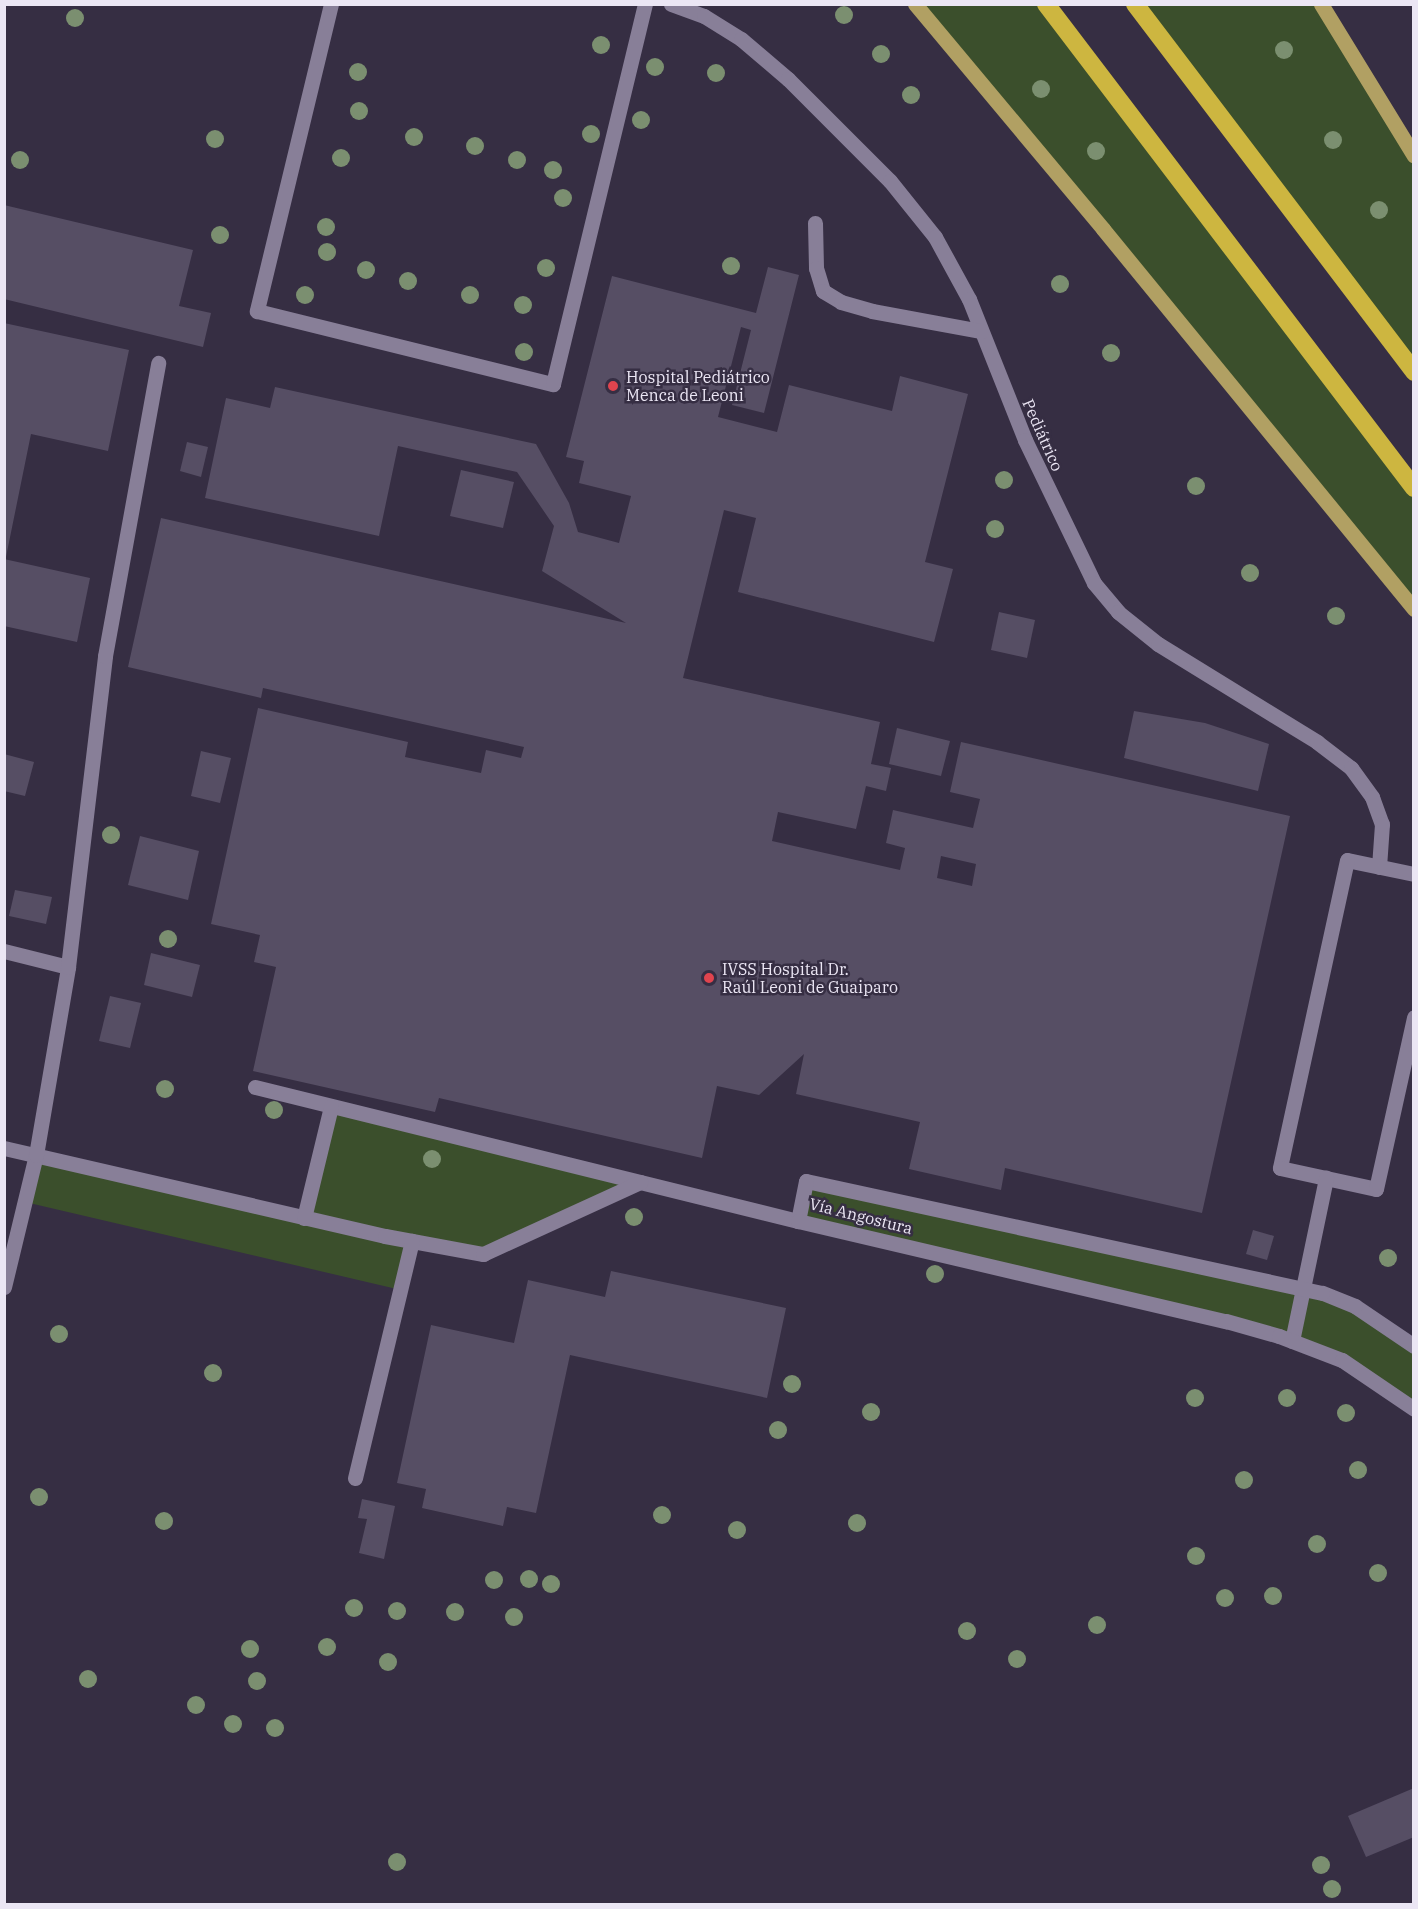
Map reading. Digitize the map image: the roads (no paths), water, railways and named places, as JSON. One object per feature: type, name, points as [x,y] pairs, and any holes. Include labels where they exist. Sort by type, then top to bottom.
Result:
[{"type":"highway","points":[[1046,4],[1413,488]]},
{"type":"highway","points":[[1135,4],[1413,372]]},
{"type":"main road","points":[[915,4],[1104,229],[1413,609]]},
{"type":"main road","points":[[1321,4],[1413,156]]},
{"type":"street","points":[[331,4],[257,311],[553,384],[645,4]]},
{"type":"street","name":"Pediátrico","points":[[671,4],[704,16],[741,39],[789,79],[890,181],[935,237],[969,299],[1025,440],[1094,583],[1118,612],[1158,644],[1317,742],[1351,768],[1372,797],[1382,824],[1379,867]]},
{"type":"street","points":[[815,223],[816,268],[823,291],[841,302],[872,311],[981,331]]},
{"type":"street","points":[[4,1287],[36,1155],[68,967],[105,656],[158,363]]},
{"type":"street","points":[[1413,874],[1347,860],[1280,1168],[1376,1189],[1413,1017]]},
{"type":"street","points":[[4,951],[68,967]]},
{"type":"street","points":[[255,1087],[798,1221]]},
{"type":"street","points":[[304,1218],[331,1106]]},
{"type":"street","points":[[4,1148],[304,1218],[483,1254],[640,1182]]},
{"type":"street","points":[[1292,1341],[1326,1178]]},
{"type":"street","name":"Vía Angostura","points":[[1413,1346],[1354,1306],[1303,1288],[806,1181],[798,1221],[1226,1321],[1292,1341],[1341,1360],[1413,1409]]},
{"type":"street","points":[[355,1478],[412,1241]]},
{"type":"place","name":"Hospital Pediátrico Menca de Leoni","points":[[613,386]]},
{"type":"place","name":"IVSS Hospital Dr. Raúl Leoni de Guaiparo","points":[[709,978]]}]
